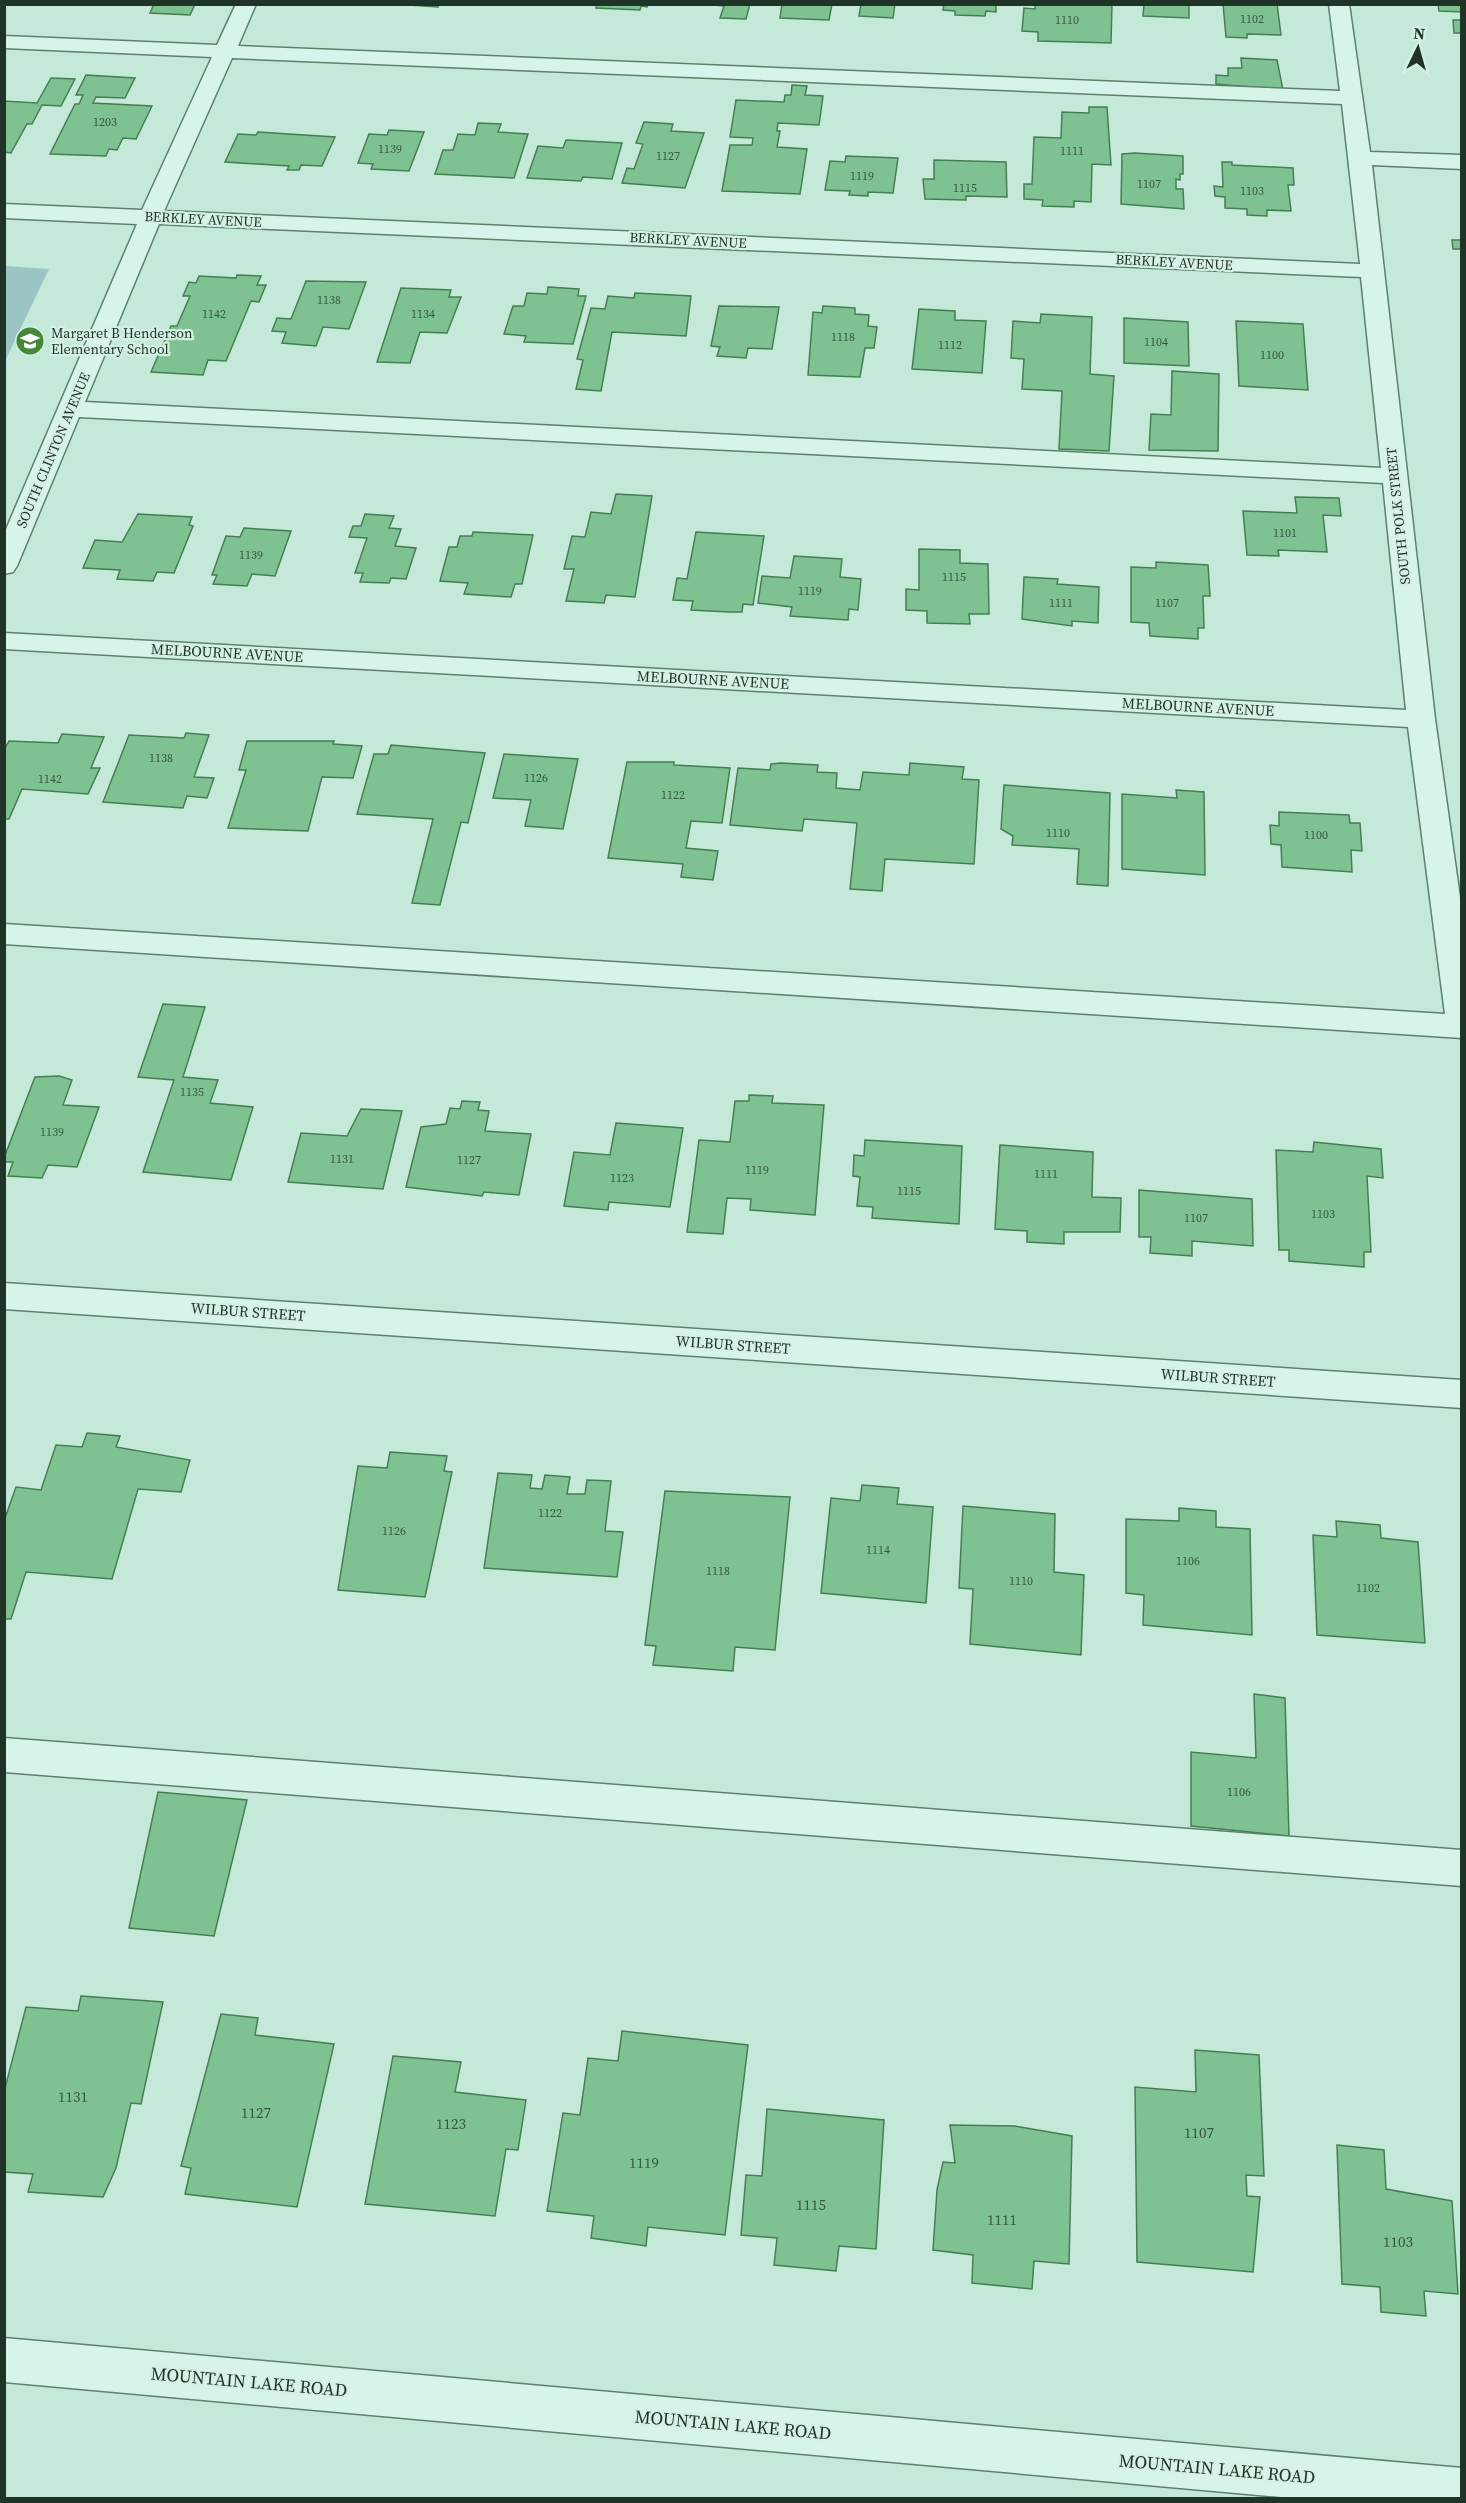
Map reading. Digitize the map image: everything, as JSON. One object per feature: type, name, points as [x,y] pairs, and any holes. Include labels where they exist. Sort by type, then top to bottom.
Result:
[{"type":"street","name":"SOUTH CLINTON AVENUE","points":[[4,566],[151,216],[246,4]]},
{"type":"street","name":"SOUTH POLK STREET","points":[[1340,4],[1360,158],[1421,719],[1461,1027]]},
{"type":"street","points":[[4,42],[1352,99]]},
{"type":"street","points":[[1360,158],[1461,162]]},
{"type":"street","name":"BERKLEY AVENUE","points":[[4,211],[1372,271]]},
{"type":"street","points":[[70,409],[1393,476]]},
{"type":"street","name":"MELBOURNE AVENUE","points":[[4,641],[1421,719]]},
{"type":"street","points":[[4,934],[1461,1027]]},
{"type":"street","name":"WILBUR STREET","points":[[4,1296],[1461,1394]]},
{"type":"street","points":[[4,1755],[1461,1868]]},
{"type":"street","name":"MOUNTAIN LAKE ROAD","points":[[4,2360],[1461,2491]]},
{"type":"shaded area","points":[[4,266],[49,269],[5,361]]},
{"type":"building","points":[[154,4],[195,4],[190,15],[150,13]]},
{"type":"building","points":[[394,4],[439,4],[438,7]]},
{"type":"building","points":[[597,4],[648,4],[647,7],[641,6],[640,10],[596,8]]},
{"type":"building","points":[[705,4],[750,4],[746,19],[720,18],[724,6]]},
{"type":"building","points":[[782,4],[832,4],[829,20],[780,18]]},
{"type":"building","points":[[861,4],[895,4],[893,18],[859,16]]},
{"type":"building","points":[[944,4],[996,4],[996,12],[986,11],[985,16],[955,15],[955,11],[943,10]]},
{"type":"building","points":[[1035,4],[1112,4],[1111,43],[1038,41],[1038,32],[1022,31],[1024,8],[1035,9]]},
{"type":"building","points":[[1144,4],[1189,4],[1189,18],[1143,16]]},
{"type":"building","points":[[1223,4],[1277,4],[1281,35],[1247,34],[1247,38],[1226,37]]},
{"type":"building","points":[[1438,4],[1462,4],[1462,12],[1439,11]]},
{"type":"building","points":[[1453,20],[1462,20],[1462,39],[1461,33],[1454,33]]},
{"type":"building","points":[[1241,58],[1277,60],[1283,90],[1216,84],[1216,75],[1228,76],[1228,68],[1242,68]]},
{"type":"building","points":[[86,75],[135,78],[125,98],[96,97],[93,103],[152,106],[136,139],[123,138],[117,150],[109,149],[106,156],[50,154],[75,104],[79,104],[83,95],[76,95]]},
{"type":"building","points":[[51,78],[75,79],[61,106],[42,105],[32,124],[27,124],[11,153],[4,152],[4,101],[37,103]]},
{"type":"building","points":[[792,85],[807,86],[805,95],[823,96],[819,125],[778,123],[777,131],[780,131],[777,147],[807,149],[800,194],[722,191],[730,145],[752,145],[753,138],[730,137],[736,100],[784,102],[785,95],[791,95]]},
{"type":"building","points":[[1089,107],[1107,107],[1111,165],[1092,164],[1091,202],[1074,201],[1074,207],[1042,206],[1043,200],[1024,199],[1024,184],[1032,184],[1034,137],[1061,138],[1062,112],[1089,113]]},
{"type":"building","points":[[644,122],[673,124],[671,131],[704,133],[685,188],[622,183],[627,168],[634,169],[643,144],[636,143]]},
{"type":"building","points":[[478,123],[501,124],[498,132],[528,134],[514,178],[435,174],[443,150],[453,150],[458,134],[475,135]]},
{"type":"building","points":[[389,130],[424,132],[409,171],[371,169],[373,164],[358,163],[369,134],[387,135]]},
{"type":"building","points":[[258,132],[335,137],[322,166],[301,165],[299,170],[287,170],[289,166],[225,162],[238,134],[256,135]]},
{"type":"building","points":[[566,140],[622,143],[612,179],[583,177],[581,181],[527,178],[538,146],[563,148]]},
{"type":"building","points":[[1122,154],[1183,156],[1183,174],[1180,174],[1180,180],[1176,179],[1176,189],[1183,189],[1184,209],[1121,204]]},
{"type":"building","points":[[846,156],[898,158],[893,193],[868,192],[868,196],[849,195],[850,191],[825,190],[830,161],[845,162]]},
{"type":"building","points":[[934,160],[1006,162],[1007,197],[966,196],[966,200],[925,199],[923,179],[934,179]]},
{"type":"building","points":[[1222,162],[1232,162],[1232,165],[1293,168],[1294,185],[1288,185],[1291,211],[1267,210],[1267,216],[1247,215],[1247,209],[1225,208],[1225,197],[1215,196],[1214,186],[1223,187]]},
{"type":"building","points":[[1452,240],[1462,240],[1462,249],[1453,249]]},
{"type":"building","points":[[237,275],[261,276],[257,285],[266,285],[259,302],[251,301],[226,361],[208,360],[203,375],[151,372],[171,326],[177,326],[190,296],[183,296],[189,282],[196,283],[199,276],[236,278]]},
{"type":"building","points":[[306,281],[366,282],[349,329],[323,327],[316,346],[282,343],[286,332],[272,331],[277,318],[291,319]]},
{"type":"building","points":[[548,287],[579,289],[578,296],[586,296],[573,344],[524,342],[526,336],[504,334],[513,306],[524,306],[527,293],[547,294]]},
{"type":"building","points":[[401,288],[451,290],[449,297],[461,297],[447,333],[420,332],[410,363],[377,362]]},
{"type":"building","points":[[635,293],[691,296],[686,336],[612,332],[601,391],[576,389],[583,360],[577,359],[591,308],[605,309],[608,296],[634,298]]},
{"type":"building","points":[[719,306],[779,307],[772,349],[748,348],[746,358],[717,356],[720,347],[711,346]]},
{"type":"building","points":[[823,306],[855,308],[855,314],[869,315],[868,326],[877,327],[874,348],[865,348],[860,377],[808,375],[813,312],[822,313]]},
{"type":"building","points":[[919,309],[955,311],[955,320],[986,321],[982,373],[912,369]]},
{"type":"building","points":[[1041,314],[1092,317],[1090,374],[1114,376],[1109,451],[1059,449],[1062,391],[1022,389],[1024,359],[1011,358],[1013,321],[1040,323]]},
{"type":"building","points":[[1124,318],[1188,322],[1189,366],[1124,363]]},
{"type":"building","points":[[1236,321],[1303,324],[1308,390],[1239,386]]},
{"type":"building","points":[[1172,371],[1219,374],[1218,451],[1149,450],[1151,414],[1171,415]]},
{"type":"building","points":[[616,494],[652,496],[635,597],[606,595],[604,603],[566,601],[574,569],[564,569],[572,536],[585,537],[591,512],[611,514]]},
{"type":"building","points":[[1295,497],[1339,498],[1341,516],[1323,515],[1327,552],[1278,550],[1279,556],[1247,555],[1243,511],[1297,513]]},
{"type":"building","points":[[138,514],[192,517],[189,525],[193,526],[174,573],[157,572],[153,581],[117,579],[120,570],[83,568],[95,540],[122,542]]},
{"type":"building","points":[[365,514],[394,516],[389,528],[401,529],[395,546],[416,548],[406,579],[391,578],[389,583],[360,582],[363,573],[355,573],[367,538],[349,537],[353,526],[361,526]]},
{"type":"building","points":[[244,528],[291,531],[275,576],[252,574],[247,586],[213,584],[217,575],[212,575],[226,536],[240,537]]},
{"type":"building","points":[[473,532],[533,535],[522,584],[515,584],[511,597],[464,594],[468,583],[440,581],[449,547],[457,547],[460,536],[472,536]]},
{"type":"building","points":[[696,532],[764,536],[753,605],[743,604],[742,612],[691,610],[693,601],[673,600],[677,578],[687,579]]},
{"type":"building","points":[[919,549],[960,550],[960,563],[988,564],[989,614],[969,614],[970,624],[927,623],[927,611],[906,610],[906,589],[919,590]]},
{"type":"building","points":[[794,556],[842,559],[840,577],[861,579],[858,610],[849,609],[848,620],[790,616],[792,607],[758,603],[762,576],[790,578]]},
{"type":"building","points":[[1156,562],[1208,565],[1210,596],[1203,596],[1204,628],[1198,628],[1198,639],[1150,636],[1149,623],[1131,622],[1131,567],[1156,568]]},
{"type":"building","points":[[1024,577],[1058,579],[1057,584],[1099,587],[1098,623],[1072,621],[1072,626],[1022,619]]},
{"type":"building","points":[[186,733],[209,735],[194,777],[214,778],[207,798],[187,796],[183,808],[103,802],[129,735],[184,738]]},
{"type":"building","points":[[62,734],[104,737],[91,768],[100,768],[88,794],[22,789],[9,819],[4,819],[4,750],[9,741],[58,743]]},
{"type":"building","points":[[247,741],[334,741],[333,744],[362,746],[353,778],[322,777],[308,831],[228,828],[246,770],[239,770]]},
{"type":"building","points":[[391,745],[485,753],[468,823],[461,822],[440,905],[412,903],[433,819],[357,814],[374,754],[388,754]]},
{"type":"building","points":[[504,754],[578,759],[563,829],[525,826],[531,800],[493,798]]},
{"type":"building","points":[[627,762],[674,762],[674,765],[730,768],[722,823],[691,821],[686,848],[718,851],[713,880],[681,877],[683,864],[608,858]]},
{"type":"building","points":[[910,763],[964,767],[962,779],[979,780],[974,864],[885,859],[882,891],[850,889],[857,823],[804,819],[802,831],[730,825],[738,768],[770,770],[771,764],[818,765],[817,772],[837,773],[836,788],[860,790],[863,772],[909,775]]},
{"type":"building","points":[[1004,785],[1110,793],[1108,886],[1077,884],[1079,849],[1012,845],[1013,836],[1001,829]]},
{"type":"building","points":[[1176,790],[1204,792],[1205,875],[1122,869],[1122,794],[1177,798]]},
{"type":"building","points":[[1279,812],[1349,815],[1350,823],[1360,823],[1362,851],[1351,850],[1352,872],[1282,867],[1281,845],[1271,844],[1270,825],[1279,826]]},
{"type":"building","points":[[163,1004],[205,1007],[183,1077],[218,1080],[210,1103],[253,1107],[231,1180],[143,1172],[174,1080],[138,1077]]},
{"type":"building","points":[[59,1076],[72,1080],[63,1105],[99,1107],[77,1167],[48,1165],[42,1178],[8,1176],[13,1162],[4,1162],[4,1158],[35,1077]]},
{"type":"building","points":[[749,1095],[773,1096],[772,1103],[824,1105],[815,1215],[750,1210],[751,1199],[727,1198],[723,1234],[687,1232],[699,1140],[730,1142],[735,1101],[749,1101]]},
{"type":"building","points":[[462,1101],[480,1102],[478,1110],[489,1111],[485,1131],[531,1134],[519,1195],[484,1192],[482,1196],[406,1187],[421,1127],[446,1124],[450,1108],[460,1109]]},
{"type":"building","points":[[361,1109],[402,1111],[383,1189],[288,1182],[301,1133],[347,1136]]},
{"type":"building","points":[[616,1123],[683,1128],[670,1207],[609,1202],[608,1210],[564,1206],[574,1152],[610,1155]]},
{"type":"building","points":[[865,1140],[962,1146],[959,1224],[872,1218],[873,1207],[857,1206],[860,1177],[853,1176],[854,1155],[864,1156]]},
{"type":"building","points":[[1314,1142],[1381,1149],[1383,1178],[1367,1176],[1371,1252],[1364,1252],[1364,1267],[1289,1261],[1289,1250],[1279,1250],[1276,1150],[1313,1152]]},
{"type":"building","points":[[1000,1145],[1093,1152],[1092,1197],[1121,1198],[1120,1232],[1064,1232],[1064,1244],[1027,1242],[1027,1231],[995,1229]]},
{"type":"building","points":[[1139,1190],[1252,1199],[1253,1246],[1192,1241],[1192,1256],[1150,1253],[1151,1237],[1139,1237]]},
{"type":"building","points":[[87,1433],[120,1436],[116,1447],[190,1460],[181,1492],[138,1489],[112,1579],[26,1572],[11,1619],[4,1619],[4,1521],[16,1487],[41,1490],[56,1445],[82,1447]]},
{"type":"building","points":[[390,1452],[447,1456],[444,1471],[452,1472],[425,1597],[338,1590],[358,1466],[387,1468]]},
{"type":"building","points":[[498,1473],[532,1475],[530,1488],[542,1489],[545,1475],[570,1477],[567,1494],[585,1494],[587,1480],[611,1481],[605,1531],[623,1532],[617,1577],[484,1568]]},
{"type":"building","points":[[862,1485],[899,1488],[897,1504],[933,1507],[926,1603],[821,1593],[831,1498],[860,1501]]},
{"type":"building","points":[[665,1491],[790,1497],[775,1650],[735,1647],[733,1671],[653,1665],[656,1646],[645,1645]]},
{"type":"building","points":[[963,1506],[1055,1514],[1054,1572],[1084,1575],[1081,1655],[970,1644],[973,1589],[959,1588]]},
{"type":"building","points":[[1179,1508],[1216,1511],[1216,1527],[1250,1529],[1252,1635],[1143,1625],[1144,1595],[1126,1593],[1126,1519],[1179,1521]]},
{"type":"building","points":[[1336,1521],[1380,1525],[1381,1538],[1418,1542],[1425,1643],[1317,1635],[1313,1535],[1337,1537]]},
{"type":"building","points":[[1254,1694],[1285,1698],[1289,1836],[1191,1826],[1191,1752],[1256,1758]]},
{"type":"building","points":[[158,1792],[247,1800],[214,1936],[129,1928]]},
{"type":"building","points":[[81,1996],[163,2002],[141,2104],[131,2103],[116,2168],[103,2197],[28,2192],[33,2174],[4,2172],[4,2092],[26,2007],[78,2011]]},
{"type":"building","points":[[221,2014],[258,2018],[255,2035],[334,2044],[297,2207],[185,2194],[191,2168],[181,2166]]},
{"type":"building","points":[[622,2031],[748,2045],[725,2235],[648,2227],[646,2246],[591,2238],[594,2216],[547,2211],[563,2113],[580,2115],[588,2058],[618,2061]]},
{"type":"building","points":[[1195,2050],[1259,2055],[1264,2176],[1246,2175],[1247,2196],[1260,2197],[1253,2272],[1137,2262],[1135,2087],[1196,2092]]},
{"type":"building","points":[[393,2056],[461,2062],[455,2092],[526,2100],[518,2150],[506,2149],[495,2216],[365,2204]]},
{"type":"building","points":[[767,2109],[884,2120],[876,2249],[839,2246],[836,2271],[774,2265],[777,2238],[741,2235],[746,2175],[762,2176]]},
{"type":"building","points":[[950,2125],[1015,2126],[1072,2136],[1069,2264],[1034,2261],[1032,2289],[972,2283],[973,2255],[933,2250],[937,2190],[943,2162],[955,2163]]},
{"type":"building","points":[[1337,2145],[1384,2150],[1386,2189],[1452,2201],[1458,2294],[1424,2291],[1426,2316],[1381,2312],[1380,2287],[1342,2284]]},
{"type":"place","name":"Margaret B Henderson Elementary School","points":[[30,341]]}]
